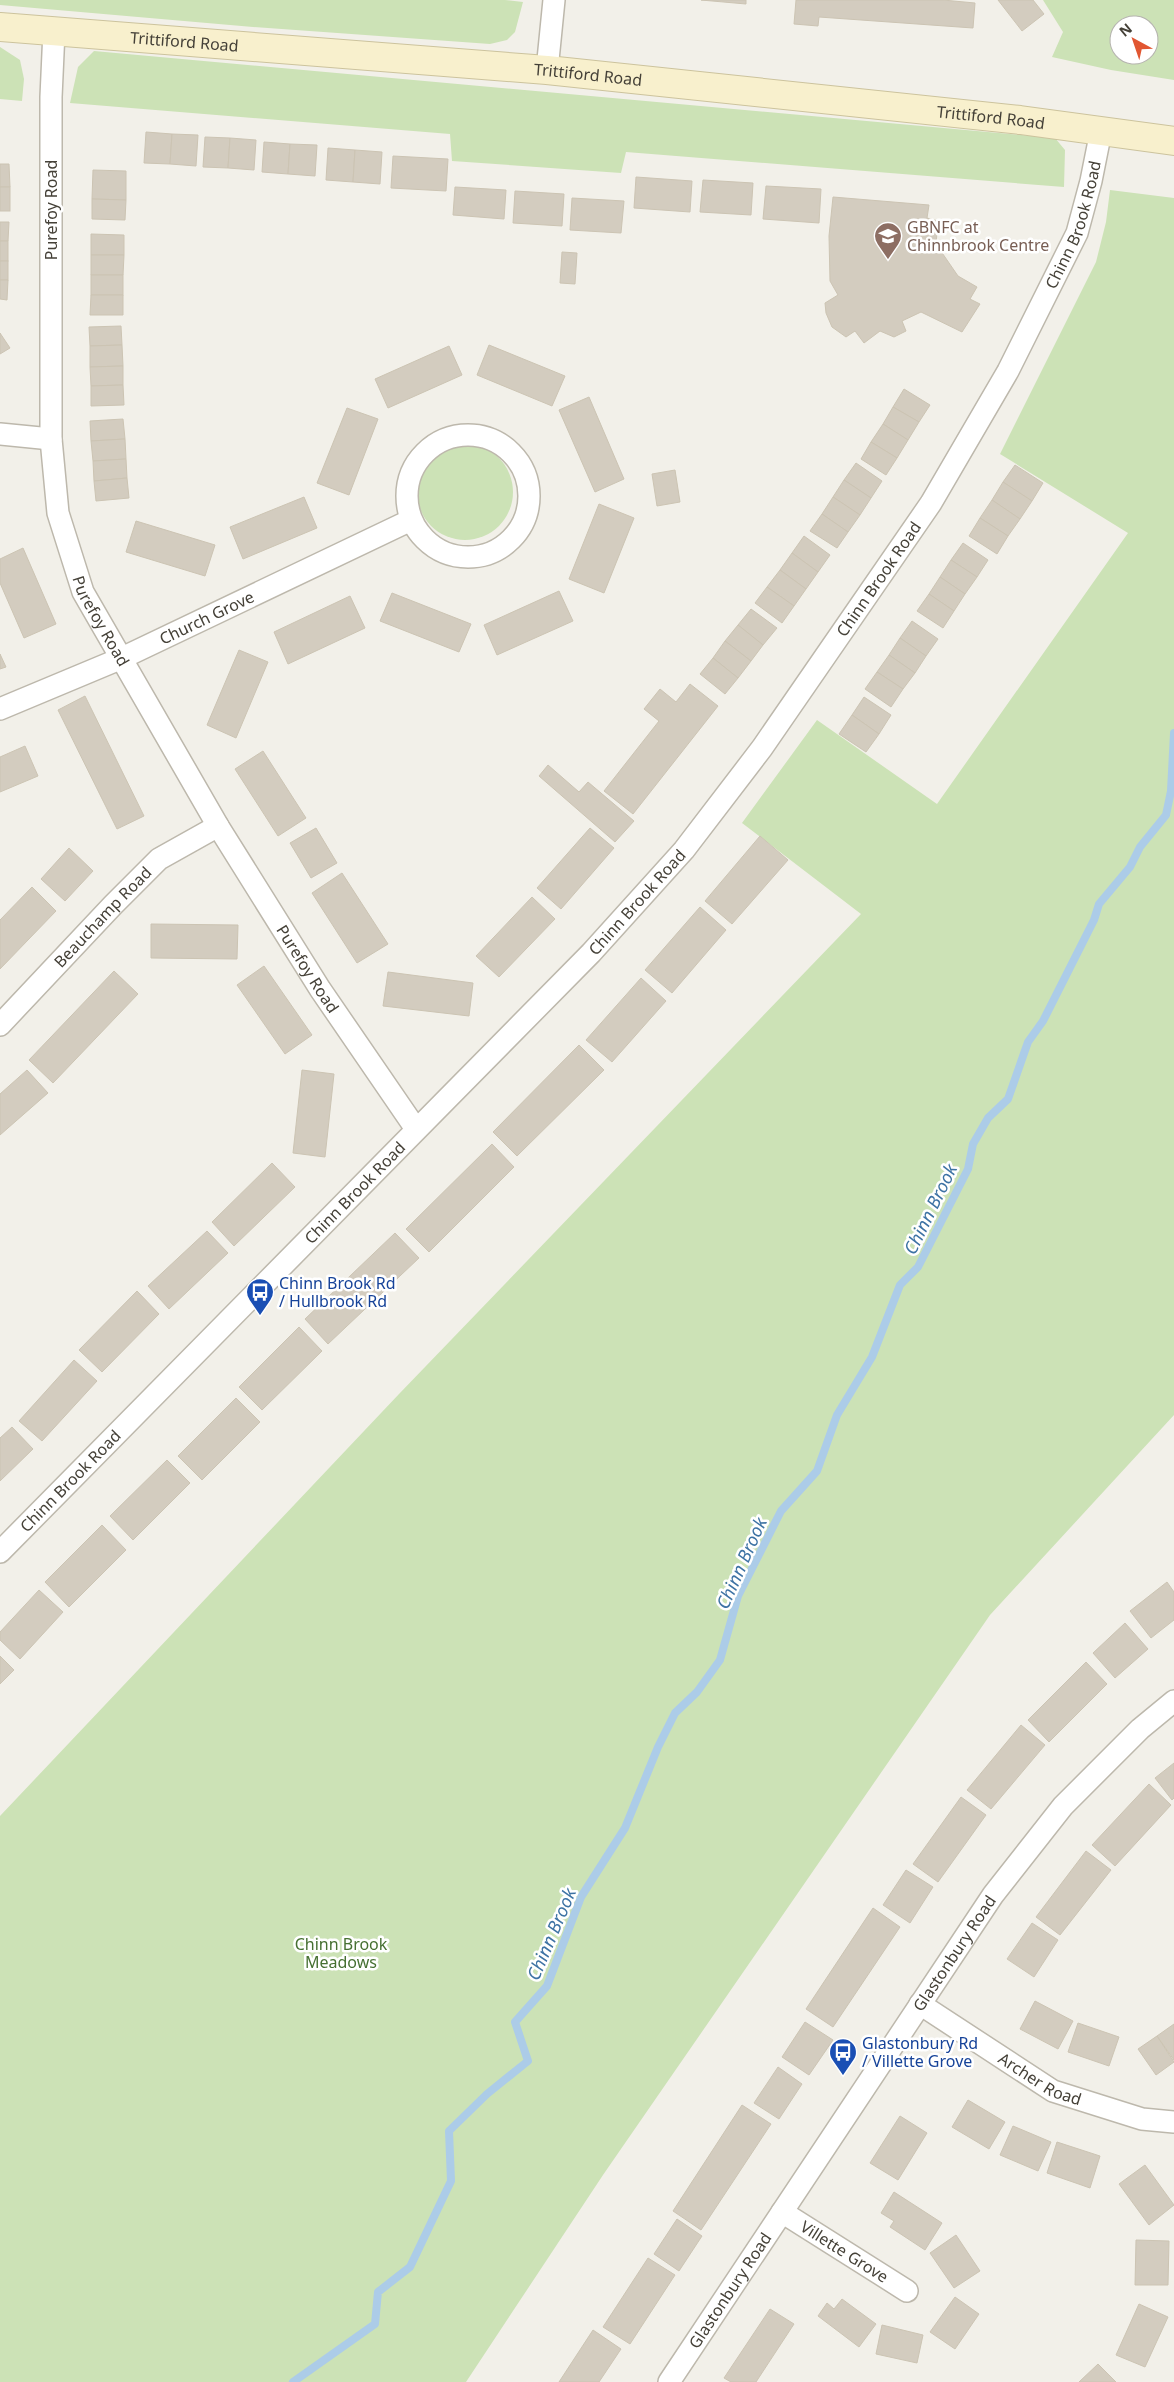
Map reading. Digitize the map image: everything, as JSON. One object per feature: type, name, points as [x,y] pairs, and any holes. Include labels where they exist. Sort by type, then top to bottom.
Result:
[{"type":"street","points":[[547,70],[554,0]]},
{"type":"street","name":"Trittiford Road","points":[[0,28],[547,70],[1100,131],[1174,141]]},
{"type":"street","name":"Purefoy Road","points":[[54,31],[51,96],[51,439],[58,513],[83,592],[218,826],[320,989],[416,1129]]},
{"type":"street","name":"Chinn Brook Road","points":[[0,1552],[591,953],[684,850],[762,748],[931,503],[1008,371],[1076,233],[1091,181],[1100,131]]},
{"type":"street","points":[[0,434],[51,439]]},
{"type":"street","points":[[467,435],[487,438],[504,447],[518,461],[527,479],[529,500],[524,520],[514,537],[497,550],[478,557],[457,557],[438,550],[422,537],[411,520],[407,500],[408,480],[417,462],[430,448],[447,438],[467,435]]},
{"type":"street","name":"Church Grove","points":[[0,709],[122,658],[411,520]]},
{"type":"street","name":"Beauchamp Road","points":[[0,1026],[113,905],[159,860],[218,826]]},
{"type":"street","name":"Glastonbury Road","points":[[668,2382],[993,1895],[1063,1806],[1140,1728],[1174,1700]]},
{"type":"street","name":"Archer Road","points":[[920,2004],[1053,2091],[1142,2119],[1174,2122]]},
{"type":"street","name":"Villette Grove","points":[[782,2212],[907,2292]]},
{"type":"green space","points":[[0,0],[505,0],[523,2],[515,32],[507,40],[490,44],[253,27],[0,5]]},
{"type":"green space","points":[[1043,0],[1174,0],[1174,80],[1111,70],[1052,57],[1063,32]]},
{"type":"green space","points":[[0,47],[20,60],[24,79],[22,101],[0,99]]},
{"type":"green space","points":[[94,51],[1055,138],[1065,150],[1064,187],[626,152],[621,173],[452,161],[450,134],[70,103],[78,67]]},
{"type":"green space","name":"Chinn Brook Meadows","points":[[1110,190],[1174,198],[1174,1415],[990,1615],[603,2175],[466,2382],[0,2382],[0,1816],[399,1394],[861,914],[742,823],[817,720],[937,804],[1128,533],[1000,454],[1096,262],[1106,222]]},
{"type":"green space","points":[[465,444],[483,448],[499,458],[509,474],[513,492],[509,510],[499,526],[483,536],[465,540],[447,536],[431,526],[421,510],[417,492],[421,474],[431,458],[447,448]]},
{"type":"building","points":[[701,0],[746,0],[746,4]]},
{"type":"building","points":[[796,0],[943,0],[975,3],[973,28],[819,17],[818,26],[794,24]]},
{"type":"building","points":[[998,0],[1033,0],[1044,14],[1022,31]]},
{"type":"building","points":[[146,132],[172,134],[170,164],[144,163]]},
{"type":"building","points":[[172,134],[198,135],[196,166],[170,164]]},
{"type":"building","points":[[205,137],[230,138],[228,168],[203,167]]},
{"type":"building","points":[[230,138],[256,140],[254,170],[228,168]]},
{"type":"building","points":[[264,142],[290,144],[288,174],[262,172]]},
{"type":"building","points":[[290,144],[317,145],[315,176],[288,174]]},
{"type":"building","points":[[328,148],[355,150],[353,182],[326,180]]},
{"type":"building","points":[[355,150],[382,152],[380,184],[353,182]]},
{"type":"building","points":[[393,156],[448,159],[446,191],[391,188]]},
{"type":"building","points":[[0,164],[9,164],[10,187],[0,187]]},
{"type":"building","points":[[93,170],[126,171],[126,200],[92,199]]},
{"type":"building","points":[[636,177],[692,181],[690,212],[634,208]]},
{"type":"building","points":[[703,180],[753,183],[751,215],[700,212]]},
{"type":"building","points":[[766,186],[821,189],[819,223],[763,219]]},
{"type":"building","points":[[0,187],[10,187],[10,211],[0,211]]},
{"type":"building","points":[[455,187],[506,190],[504,219],[453,215]]},
{"type":"building","points":[[515,191],[564,194],[562,226],[513,223]]},
{"type":"building","name":"GBNFC at Chinnbrook Centre","points":[[833,197],[929,205],[927,218],[938,221],[936,244],[958,276],[977,287],[970,299],[980,304],[962,332],[921,312],[902,321],[906,331],[894,337],[880,331],[864,343],[855,331],[846,337],[832,327],[826,313],[825,303],[838,295],[830,281],[829,236]]},
{"type":"building","points":[[572,198],[624,201],[621,233],[570,230]]},
{"type":"building","points":[[92,199],[126,200],[125,220],[92,219]]},
{"type":"building","points":[[0,222],[9,222],[8,241],[0,241]]},
{"type":"building","points":[[91,234],[124,235],[124,255],[91,255]]},
{"type":"building","points":[[0,241],[8,241],[8,261],[0,261]]},
{"type":"building","points":[[562,252],[577,253],[575,284],[560,283]]},
{"type":"building","points":[[91,255],[124,255],[123,275],[91,275]]},
{"type":"building","points":[[0,261],[8,261],[8,280],[0,280]]},
{"type":"building","points":[[91,275],[123,275],[123,295],[91,295]]},
{"type":"building","points":[[0,280],[8,280],[7,300],[0,299]]},
{"type":"building","points":[[91,295],[123,295],[123,315],[90,315]]},
{"type":"building","points":[[121,326],[122,345],[90,346],[89,327]]},
{"type":"building","points":[[0,333],[10,348],[0,354]]},
{"type":"building","points":[[122,345],[123,366],[90,367],[90,346]]},
{"type":"building","points":[[489,345],[565,376],[552,406],[477,375]]},
{"type":"building","points":[[449,346],[462,375],[388,408],[375,379]]},
{"type":"building","points":[[123,366],[123,385],[91,386],[90,367]]},
{"type":"building","points":[[123,385],[124,405],[91,406],[91,386]]},
{"type":"building","points":[[904,389],[930,405],[919,422],[893,407]]},
{"type":"building","points":[[589,397],[624,479],[595,492],[559,410]]},
{"type":"building","points":[[893,407],[919,422],[908,440],[883,424]]},
{"type":"building","points":[[347,408],[378,419],[349,495],[317,483]]},
{"type":"building","points":[[123,419],[125,439],[91,441],[90,421]]},
{"type":"building","points":[[883,424],[908,440],[897,458],[871,442]]},
{"type":"building","points":[[125,439],[126,459],[93,461],[91,441]]},
{"type":"building","points":[[871,442],[897,458],[886,475],[861,459]]},
{"type":"building","points":[[126,459],[127,478],[94,481],[93,461]]},
{"type":"building","points":[[856,463],[882,481],[871,498],[844,480]]},
{"type":"building","points":[[1015,465],[1043,483],[1032,501],[1003,482]]},
{"type":"building","points":[[675,470],[680,502],[657,506],[652,474]]},
{"type":"building","points":[[127,478],[129,498],[96,501],[94,481]]},
{"type":"building","points":[[844,480],[871,498],[860,515],[833,497]]},
{"type":"building","points":[[1003,482],[1032,501],[1020,519],[992,500]]},
{"type":"building","points":[[304,497],[317,528],[243,559],[230,527]]},
{"type":"building","points":[[833,497],[860,515],[848,532],[822,514]]},
{"type":"building","points":[[992,500],[1020,519],[1008,536],[980,518]]},
{"type":"building","points":[[599,504],[634,518],[604,593],[569,579]]},
{"type":"building","points":[[822,514],[848,532],[837,548],[810,531]]},
{"type":"building","points":[[980,518],[1008,536],[997,554],[969,536]]},
{"type":"building","points":[[136,521],[215,545],[205,576],[126,552]]},
{"type":"building","points":[[804,536],[830,555],[818,572],[792,553]]},
{"type":"building","points":[[963,543],[988,560],[977,577],[951,560]]},
{"type":"building","points":[[23,548],[56,624],[24,638],[0,583],[0,559]]},
{"type":"building","points":[[792,553],[818,572],[806,589],[780,570]]},
{"type":"building","points":[[951,560],[977,577],[965,594],[940,577]]},
{"type":"building","points":[[780,570],[806,589],[794,606],[767,587]]},
{"type":"building","points":[[940,577],[965,594],[954,611],[929,594]]},
{"type":"building","points":[[767,587],[794,606],[782,623],[755,603]]},
{"type":"building","points":[[559,591],[573,621],[497,655],[484,625]]},
{"type":"building","points":[[392,593],[471,624],[459,652],[380,621]]},
{"type":"building","points":[[929,594],[954,611],[943,628],[917,611]]},
{"type":"building","points":[[350,596],[365,628],[288,664],[274,632]]},
{"type":"building","points":[[751,609],[777,628],[763,645],[738,625]]},
{"type":"building","points":[[912,621],[938,639],[926,656],[900,638]]},
{"type":"building","points":[[738,625],[763,645],[751,661],[725,641]]},
{"type":"building","points":[[900,638],[926,656],[915,673],[889,655]]},
{"type":"building","points":[[725,641],[751,661],[738,678],[713,658]]},
{"type":"building","points":[[239,650],[268,662],[236,738],[207,725]]},
{"type":"building","points":[[0,654],[6,667],[0,669]]},
{"type":"building","points":[[889,655],[915,673],[903,689],[877,672]]},
{"type":"building","points":[[713,658],[738,678],[725,694],[700,674]]},
{"type":"building","points":[[877,672],[903,689],[891,707],[865,689]]},
{"type":"building","points":[[690,684],[718,706],[633,814],[604,791],[659,721],[644,709],[660,689],[676,702]]},
{"type":"building","points":[[85,696],[144,816],[117,829],[58,710]]},
{"type":"building","points":[[864,697],[891,715],[879,734],[852,715]]},
{"type":"building","points":[[852,715],[879,734],[866,752],[839,734]]},
{"type":"building","points":[[25,746],[38,776],[0,792],[0,757]]},
{"type":"building","points":[[263,751],[306,818],[278,836],[235,769]]},
{"type":"building","points":[[548,765],[579,792],[588,782],[634,821],[615,842],[539,776]]},
{"type":"building","points":[[316,828],[337,863],[311,878],[290,843]]},
{"type":"building","points":[[590,828],[614,848],[561,909],[537,888]]},
{"type":"building","points":[[760,836],[788,860],[732,924],[705,901]]},
{"type":"building","points":[[69,848],[93,871],[65,901],[41,879]]},
{"type":"building","points":[[342,873],[388,944],[357,963],[312,893]]},
{"type":"building","points":[[32,887],[56,911],[0,969],[0,920]]},
{"type":"building","points":[[532,897],[555,919],[499,977],[476,956]]},
{"type":"building","points":[[700,907],[726,930],[672,993],[645,970]]},
{"type":"building","points":[[151,924],[238,925],[237,959],[151,958]]},
{"type":"building","points":[[264,966],[312,1035],[285,1054],[237,985]]},
{"type":"building","points":[[114,971],[138,994],[53,1083],[29,1060]]},
{"type":"building","points":[[388,972],[473,983],[469,1016],[383,1006]]},
{"type":"building","points":[[641,978],[666,1001],[612,1062],[586,1040]]},
{"type":"building","points":[[579,1045],[604,1070],[517,1156],[493,1132]]},
{"type":"building","points":[[27,1070],[48,1093],[0,1135],[0,1094]]},
{"type":"building","points":[[302,1070],[334,1074],[325,1157],[293,1153]]},
{"type":"building","points":[[492,1144],[514,1167],[429,1252],[406,1229]]},
{"type":"building","points":[[272,1163],[295,1187],[234,1246],[212,1222]]},
{"type":"building","points":[[207,1231],[228,1253],[169,1309],[148,1286]]},
{"type":"building","points":[[395,1233],[419,1258],[328,1344],[305,1319]]},
{"type":"building","points":[[137,1291],[159,1314],[102,1372],[79,1350]]},
{"type":"building","points":[[299,1327],[322,1351],[262,1410],[239,1387]]},
{"type":"building","points":[[74,1360],[97,1381],[42,1441],[19,1421]]},
{"type":"building","points":[[236,1398],[260,1422],[202,1480],[178,1456]]},
{"type":"building","points":[[12,1427],[33,1449],[0,1481],[0,1438]]},
{"type":"building","points":[[167,1460],[190,1483],[133,1540],[110,1516]]},
{"type":"building","points":[[102,1525],[126,1550],[69,1607],[45,1582]]},
{"type":"building","points":[[1167,1582],[1174,1592],[1174,1620],[1151,1638],[1130,1611]]},
{"type":"building","points":[[39,1590],[63,1612],[20,1659],[0,1640],[0,1632]]},
{"type":"building","points":[[1125,1623],[1148,1649],[1115,1678],[1093,1653]]},
{"type":"building","points":[[0,1656],[14,1670],[0,1684]]},
{"type":"building","points":[[1086,1662],[1107,1684],[1049,1742],[1028,1720]]},
{"type":"building","points":[[1021,1725],[1045,1745],[991,1809],[967,1790]]},
{"type":"building","points":[[1174,1763],[1174,1798],[1172,1800],[1155,1778]]},
{"type":"building","points":[[1149,1784],[1171,1805],[1115,1866],[1092,1845]]},
{"type":"building","points":[[961,1797],[986,1815],[938,1882],[913,1864]]},
{"type":"building","points":[[1086,1851],[1111,1870],[1060,1935],[1036,1917]]},
{"type":"building","points":[[906,1870],[933,1887],[910,1923],[883,1905]]},
{"type":"building","points":[[873,1908],[900,1927],[833,2027],[806,2009]]},
{"type":"building","points":[[1032,1923],[1058,1940],[1034,1977],[1007,1959]]},
{"type":"building","points":[[1035,2001],[1073,2021],[1058,2049],[1020,2029]]},
{"type":"building","points":[[805,2022],[833,2040],[809,2075],[782,2057]]},
{"type":"building","points":[[1078,2023],[1119,2037],[1109,2066],[1068,2052]]},
{"type":"building","points":[[1174,2024],[1174,2060],[1157,2036]]},
{"type":"building","points":[[1157,2036],[1174,2062],[1156,2075],[1138,2049]]},
{"type":"building","points":[[778,2067],[802,2084],[779,2119],[754,2103]]},
{"type":"building","points":[[968,2100],[1005,2122],[989,2149],[952,2127]]},
{"type":"building","points":[[742,2105],[771,2124],[701,2230],[673,2211]]},
{"type":"building","points":[[900,2116],[927,2133],[898,2180],[870,2163]]},
{"type":"building","points":[[1013,2126],[1051,2142],[1038,2171],[1000,2155]]},
{"type":"building","points":[[1057,2142],[1100,2156],[1090,2188],[1047,2173]]},
{"type":"building","points":[[1145,2165],[1174,2205],[1149,2225],[1119,2184]]},
{"type":"building","points":[[894,2192],[942,2223],[925,2250],[890,2227],[894,2221],[881,2213]]},
{"type":"building","points":[[677,2219],[702,2236],[679,2271],[654,2254]]},
{"type":"building","points":[[956,2235],[980,2271],[954,2288],[930,2253]]},
{"type":"building","points":[[1136,2240],[1169,2241],[1168,2285],[1135,2285]]},
{"type":"building","points":[[648,2258],[675,2275],[630,2344],[603,2327]]},
{"type":"building","points":[[955,2297],[979,2314],[955,2349],[930,2332]]},
{"type":"building","points":[[842,2299],[876,2324],[859,2347],[818,2316],[827,2303],[834,2309]]},
{"type":"building","points":[[1139,2304],[1168,2317],[1145,2367],[1116,2355]]},
{"type":"building","points":[[770,2309],[794,2324],[756,2382],[731,2382],[724,2378]]},
{"type":"building","points":[[882,2325],[923,2335],[917,2363],[876,2354]]},
{"type":"building","points":[[593,2330],[621,2349],[599,2382],[559,2382]]},
{"type":"building","points":[[1098,2364],[1116,2382],[1079,2382]]},
{"type":"waterway","name":"Chinn Brook","points":[[293,2382],[375,2324],[378,2292],[410,2267],[451,2181],[449,2131],[487,2094],[528,2061],[515,2022],[547,1986],[581,1897],[625,1828],[658,1747],[675,1713],[697,1692],[720,1660],[738,1596],[781,1511],[817,1471],[837,1415],[872,1357],[900,1285],[918,1267],[968,1169],[973,1144],[988,1118],[1008,1099],[1028,1042],[1043,1021],[1094,920],[1099,904],[1130,867],[1140,847],[1166,815],[1171,791],[1174,733]]},
{"type":"place","name":"GBNFC at Chinnbrook Centre","points":[[888,260]]},
{"type":"place","name":"Chinn Brook Rd / Hullbrook Rd","points":[[260,1316]]},
{"type":"place","name":"Glastonbury Rd / Villette Grove","points":[[843,2076]]}]
